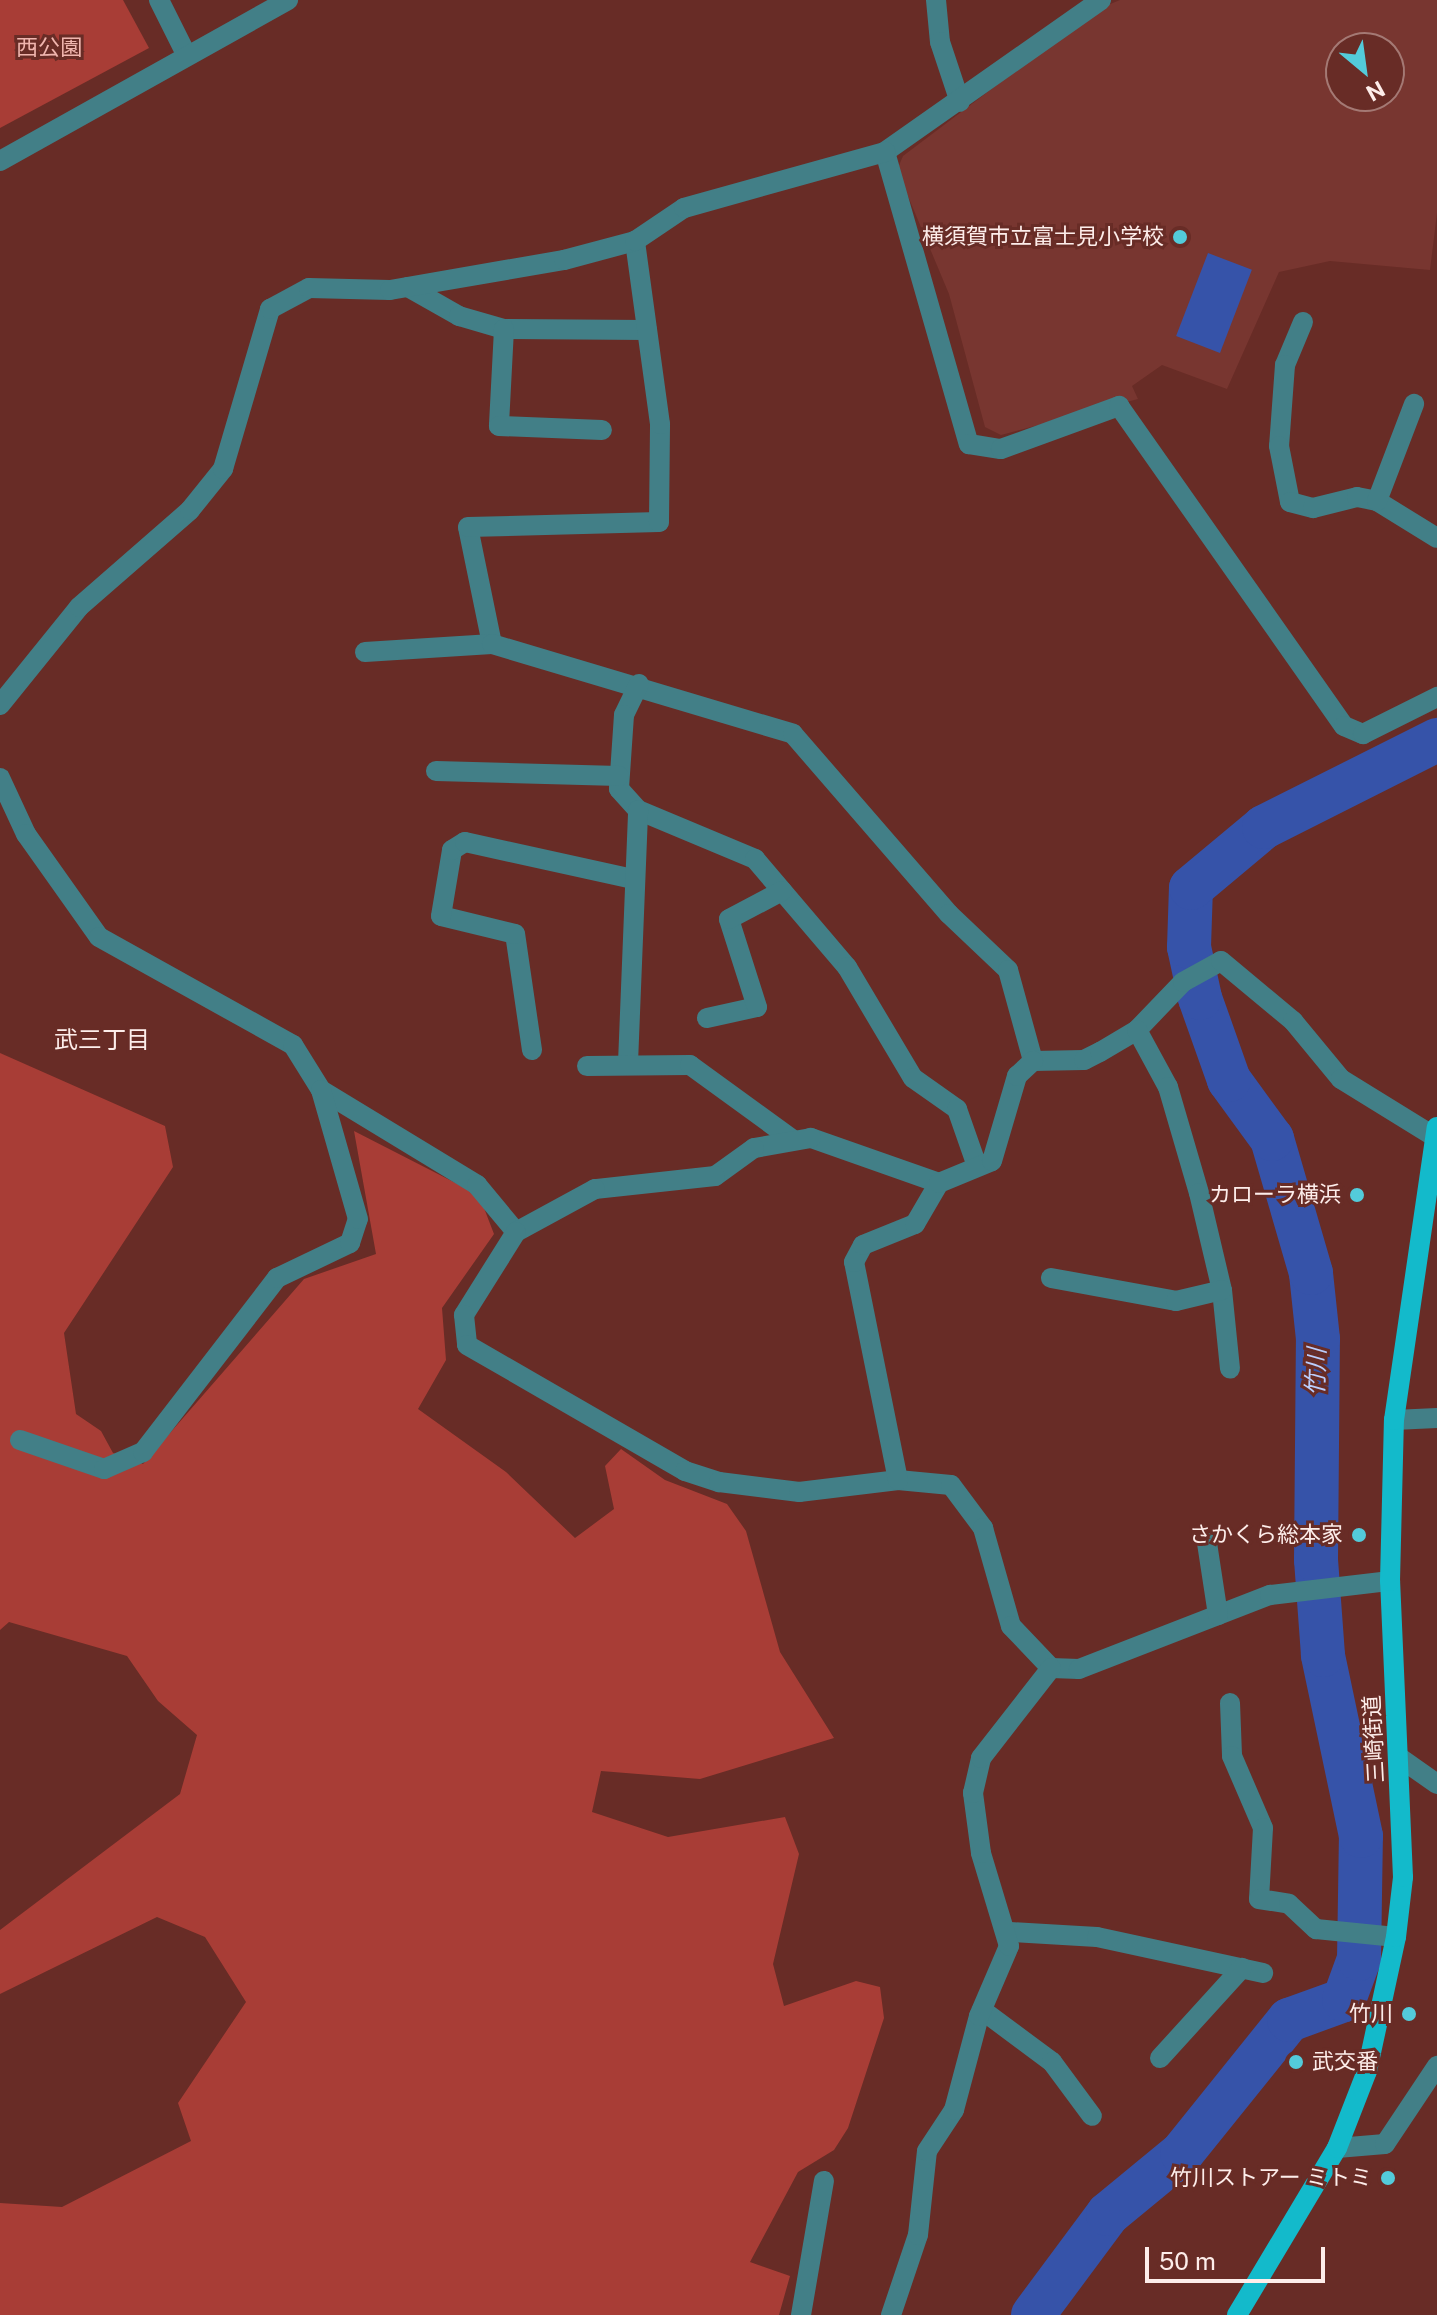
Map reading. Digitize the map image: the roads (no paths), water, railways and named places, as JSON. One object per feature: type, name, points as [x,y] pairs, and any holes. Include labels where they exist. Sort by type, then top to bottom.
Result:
[{"type":"main road","name":"三崎街道","points":[[1237,2315],[1337,2148],[1367,2071],[1396,1937],[1403,1877],[1390,1581],[1394,1420],[1428,1215],[1436,1132]]},
{"type":"street","points":[[159,0],[186,54]]},
{"type":"street","points":[[0,161],[186,54],[288,0]]},
{"type":"street","points":[[936,0],[940,42],[960,102]]},
{"type":"street","points":[[0,705],[79,607],[190,510],[223,469],[270,309],[309,288],[408,287],[635,241],[684,208],[885,152],[1101,0]]},
{"type":"street","points":[[885,152],[969,444],[1001,449],[1119,406],[1344,726],[1363,734],[1437,697]]},
{"type":"street","points":[[492,644],[468,527],[659,522],[660,424],[635,241]]},
{"type":"street","points":[[408,287],[459,316],[504,329],[647,330]]},
{"type":"street","points":[[1303,322],[1285,365],[1279,446],[1290,502],[1313,508],[1357,497],[1377,501],[1437,538]]},
{"type":"street","points":[[504,329],[499,426],[602,430]]},
{"type":"street","points":[[1377,501],[1414,404]]},
{"type":"street","points":[[365,652],[492,644],[639,684],[793,734],[822,761],[949,914],[1008,970],[1033,1061]]},
{"type":"street","points":[[639,684],[624,715],[619,789],[638,810],[732,843],[782,891],[847,967],[913,1078],[957,1109],[977,1166]]},
{"type":"street","points":[[436,771],[619,776]]},
{"type":"street","points":[[0,778],[26,834],[99,937],[293,1045],[321,1090],[358,1219],[350,1243],[277,1278],[143,1452],[104,1469],[20,1440]]},
{"type":"street","points":[[628,1063],[638,810]]},
{"type":"street","points":[[0,819],[26,834]]},
{"type":"street","points":[[532,1050],[515,934],[441,916],[452,850],[465,842],[633,879]]},
{"type":"street","points":[[707,1018],[757,1007],[729,919],[782,891]]},
{"type":"street","points":[[898,1480],[854,1262],[863,1245],[915,1224],[939,1183],[992,1161],[1017,1076],[1033,1061],[1084,1060],[1137,1030],[1183,982],[1221,961],[1293,1021],[1341,1079],[1436,1132]]},
{"type":"street","points":[[1137,1030],[1168,1087],[1222,1290],[1230,1369]]},
{"type":"street","points":[[587,1066],[628,1063],[701,1069],[792,1139]]},
{"type":"street","points":[[321,1090],[477,1185],[516,1232]]},
{"type":"street","points":[[939,1183],[823,1141],[792,1139],[754,1148],[715,1176],[595,1189],[516,1232],[464,1315],[467,1345],[685,1471],[719,1482],[799,1492],[898,1480],[951,1485],[983,1528],[1011,1626],[1051,1668],[1079,1669],[1270,1595],[1390,1581]]},
{"type":"street","points":[[1051,1278],[1176,1301],[1222,1290]]},
{"type":"street","points":[[1394,1420],[1437,1418]]},
{"type":"street","points":[[1207,1543],[1218,1615]]},
{"type":"street","points":[[891,2315],[918,2235],[927,2151],[954,2110],[982,2010],[1010,1932],[981,1853],[973,1793],[981,1758],[1051,1668]]},
{"type":"street","points":[[1230,1703],[1232,1756],[1263,1828],[1259,1899],[1289,1904],[1316,1929],[1396,1937]]},
{"type":"street","points":[[1400,1758],[1437,1784]]},
{"type":"street","points":[[1010,1932],[1097,1937],[1263,1973]]},
{"type":"street","points":[[1160,2058],[1242,1968]]},
{"type":"street","points":[[982,2010],[1052,2062],[1092,2116]]},
{"type":"street","points":[[1337,2148],[1385,2144],[1437,2066]]},
{"type":"street","points":[[801,2315],[824,2181]]},
{"type":"water","points":[[1208,253],[1252,270],[1220,353],[1176,336]]},
{"type":"waterway","name":"竹川","points":[[1033,2315],[1108,2214],[1182,2153],[1289,2020],[1344,2000],[1359,1959],[1361,1836],[1323,1655],[1316,1560],[1318,1339],[1311,1273],[1272,1139],[1229,1080],[1200,998],[1189,947],[1191,888],[1264,827],[1437,740]]},
{"type":"place","name":"横須賀市立富士見小学校","points":[[1180,237]]},
{"type":"place","name":"カローラ横浜","points":[[1357,1195]]},
{"type":"place","name":"さかくら総本家","points":[[1359,1535]]},
{"type":"place","name":"竹川","points":[[1409,2014]]},
{"type":"place","name":"武交番","points":[[1296,2062]]},
{"type":"place","name":"竹川ストアー ミトミ","points":[[1388,2178]]},
{"type":"district","name":"武三丁目","points":[[102,1040]]},
{"type":"park label","name":"西公園","points":[[49,48]]}]
